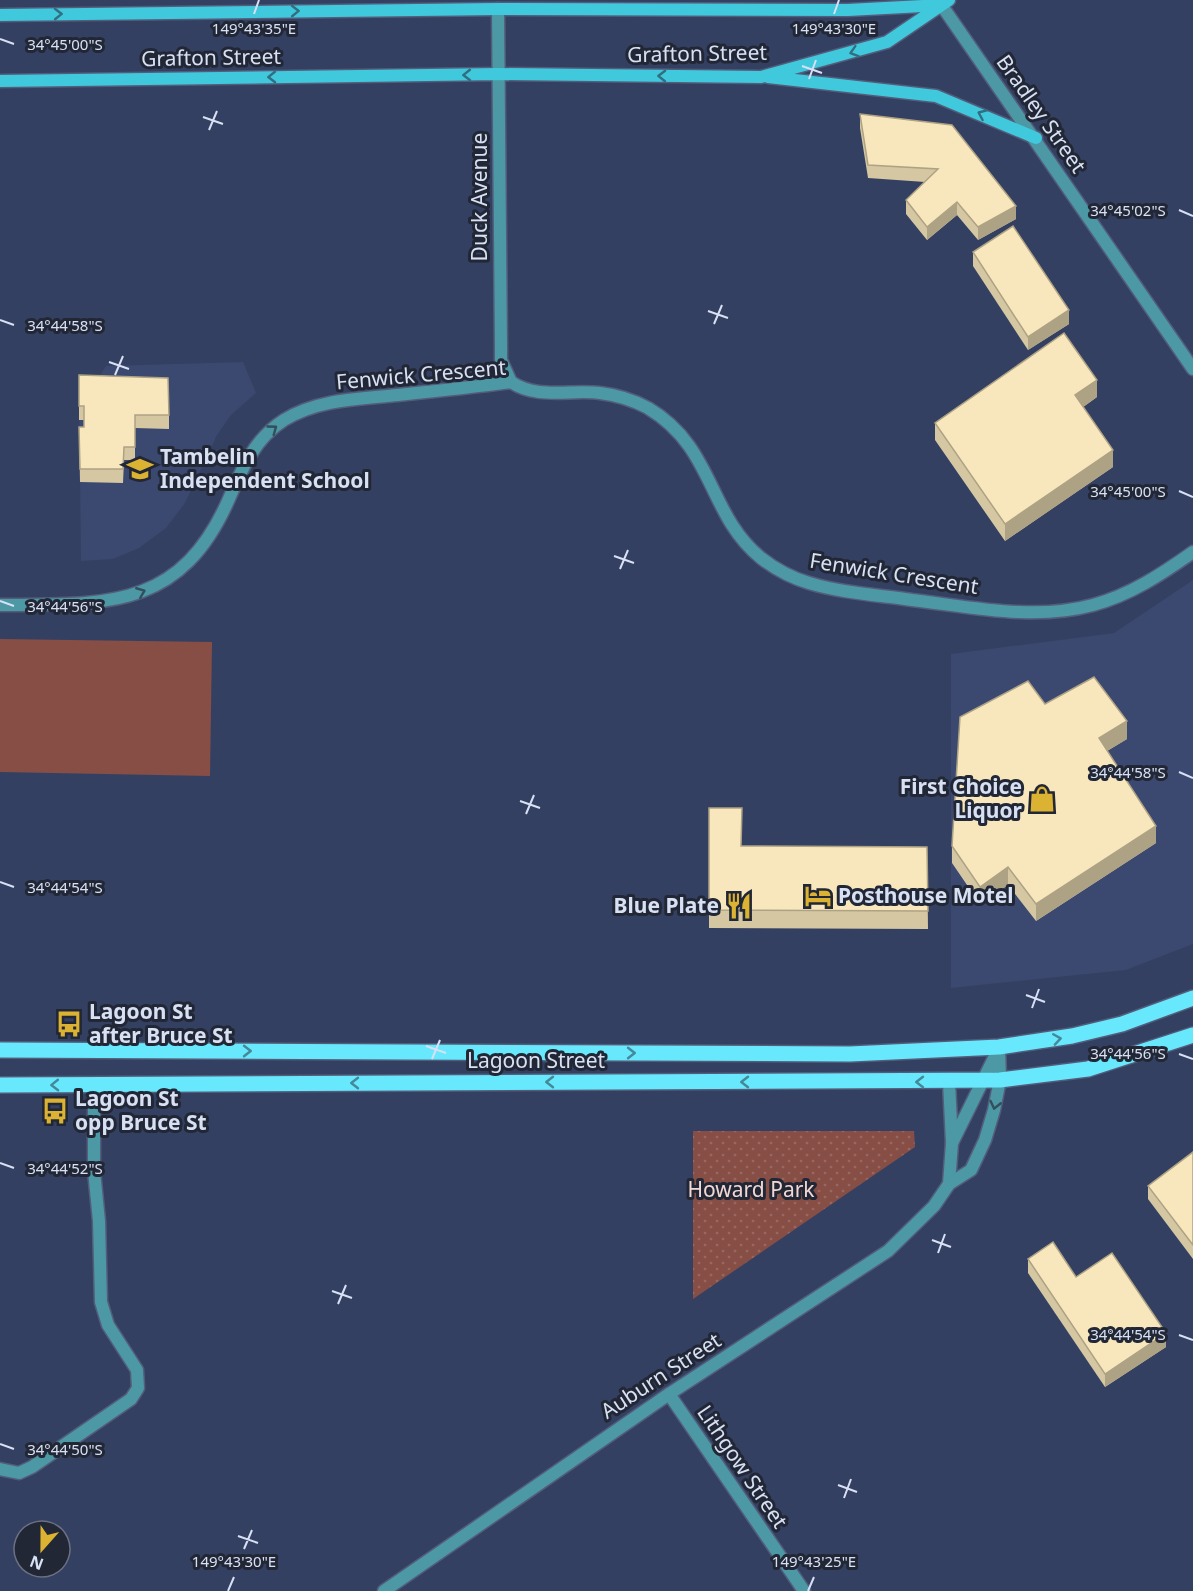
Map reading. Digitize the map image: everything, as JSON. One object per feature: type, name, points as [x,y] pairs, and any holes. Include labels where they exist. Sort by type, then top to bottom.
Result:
[{"type":"main road","points":[[999,1047],[1072,1036],[1122,1024],[1193,998]]},
{"type":"main road","points":[[1000,1080],[1088,1068],[1193,1035]]},
{"type":"main road","name":"Lagoon Street","points":[[0,1050],[803,1054],[999,1047]]},
{"type":"main road","name":"Lagoon Street","points":[[0,1085],[1000,1080]]},
{"type":"street","name":"Grafton Street","points":[[0,15],[498,9],[848,10],[943,2]]},
{"type":"street","name":"Grafton Street","points":[[0,81],[498,74],[761,77],[887,42],[943,2]]},
{"type":"street","name":"Bradley Street","points":[[943,2],[1193,369]]},
{"type":"street","name":"Duck Avenue","points":[[498,9],[501,353],[512,382]]},
{"type":"street","points":[[761,77],[936,96],[1036,138]]},
{"type":"street","name":"Fenwick Crescent","points":[[0,605],[84,604],[117,601],[147,590],[179,570],[204,546],[222,514],[246,461],[262,436],[284,420],[315,406],[512,382],[533,391],[600,393],[625,398],[654,412],[684,437],[698,457],[726,517],[741,538],[761,558],[784,573],[807,582],[879,596],[1004,611],[1064,611],[1116,598],[1152,579],[1193,552]]},
{"type":"street","points":[[952,1143],[999,1047]]},
{"type":"street","name":"Auburn Street","points":[[384,1591],[669,1394],[888,1251],[934,1206],[950,1184],[971,1170],[979,1155],[992,1117],[1000,1080],[999,1047]]},
{"type":"street","points":[[950,1082],[952,1143],[950,1184]]},
{"type":"street","points":[[0,1469],[19,1473],[32,1467],[131,1399],[138,1388],[137,1370],[108,1325],[101,1302],[99,1221],[94,1179],[94,1084]]},
{"type":"street","name":"Lithgow Street","points":[[669,1394],[804,1591]]},
{"type":"shaded area","name":"Tambelin Independent School","points":[[243,362],[256,393],[231,415],[217,435],[185,503],[166,528],[139,548],[113,559],[81,561],[79,389],[91,389],[106,366]]},
{"type":"shaded area","points":[[1193,580],[1193,944],[1126,970],[951,988],[951,654],[1114,633]]},
{"type":"green space","points":[[0,639],[212,642],[210,776],[0,772]]},
{"type":"green space","name":"Howard Park","points":[[693,1131],[914,1131],[915,1147],[693,1299]]},
{"type":"building","points":[[860,114],[952,125],[1016,206],[978,227],[957,202],[927,227],[906,200],[938,169],[868,165]]},
{"type":"building","points":[[1013,226],[1069,310],[1028,337],[973,252]]},
{"type":"building","points":[[1064,333],[1097,380],[1075,395],[1113,450],[1005,524],[935,423]]},
{"type":"building","points":[[79,375],[168,378],[169,415],[135,415],[135,447],[124,447],[123,469],[80,469],[79,427],[84,427],[84,406],[79,406]]},
{"type":"building","name":"First Choice Liquor","points":[[1094,677],[1127,721],[1099,738],[1156,826],[1036,904],[1008,867],[980,887],[952,846],[960,717],[1028,681],[1045,704]]},
{"type":"building","name":"Posthouse Motel","points":[[709,808],[742,808],[741,846],[927,847],[928,911],[709,910]]},
{"type":"building","points":[[1193,1152],[1193,1245],[1148,1186]]},
{"type":"building","points":[[1053,1242],[1076,1277],[1112,1253],[1166,1333],[1105,1374],[1028,1259]]},
{"type":"place","name":"Tambelin Independent School","points":[[140,469]]},
{"type":"place","name":"First Choice Liquor","points":[[1042,799]]},
{"type":"place","name":"Posthouse Motel","points":[[818,896]]},
{"type":"place","name":"Blue Plate","points":[[739,906]]},
{"type":"place","name":"Lagoon St after Bruce St","points":[[69,1024]]},
{"type":"place","name":"Lagoon St opp Bruce St","points":[[55,1111]]}]
